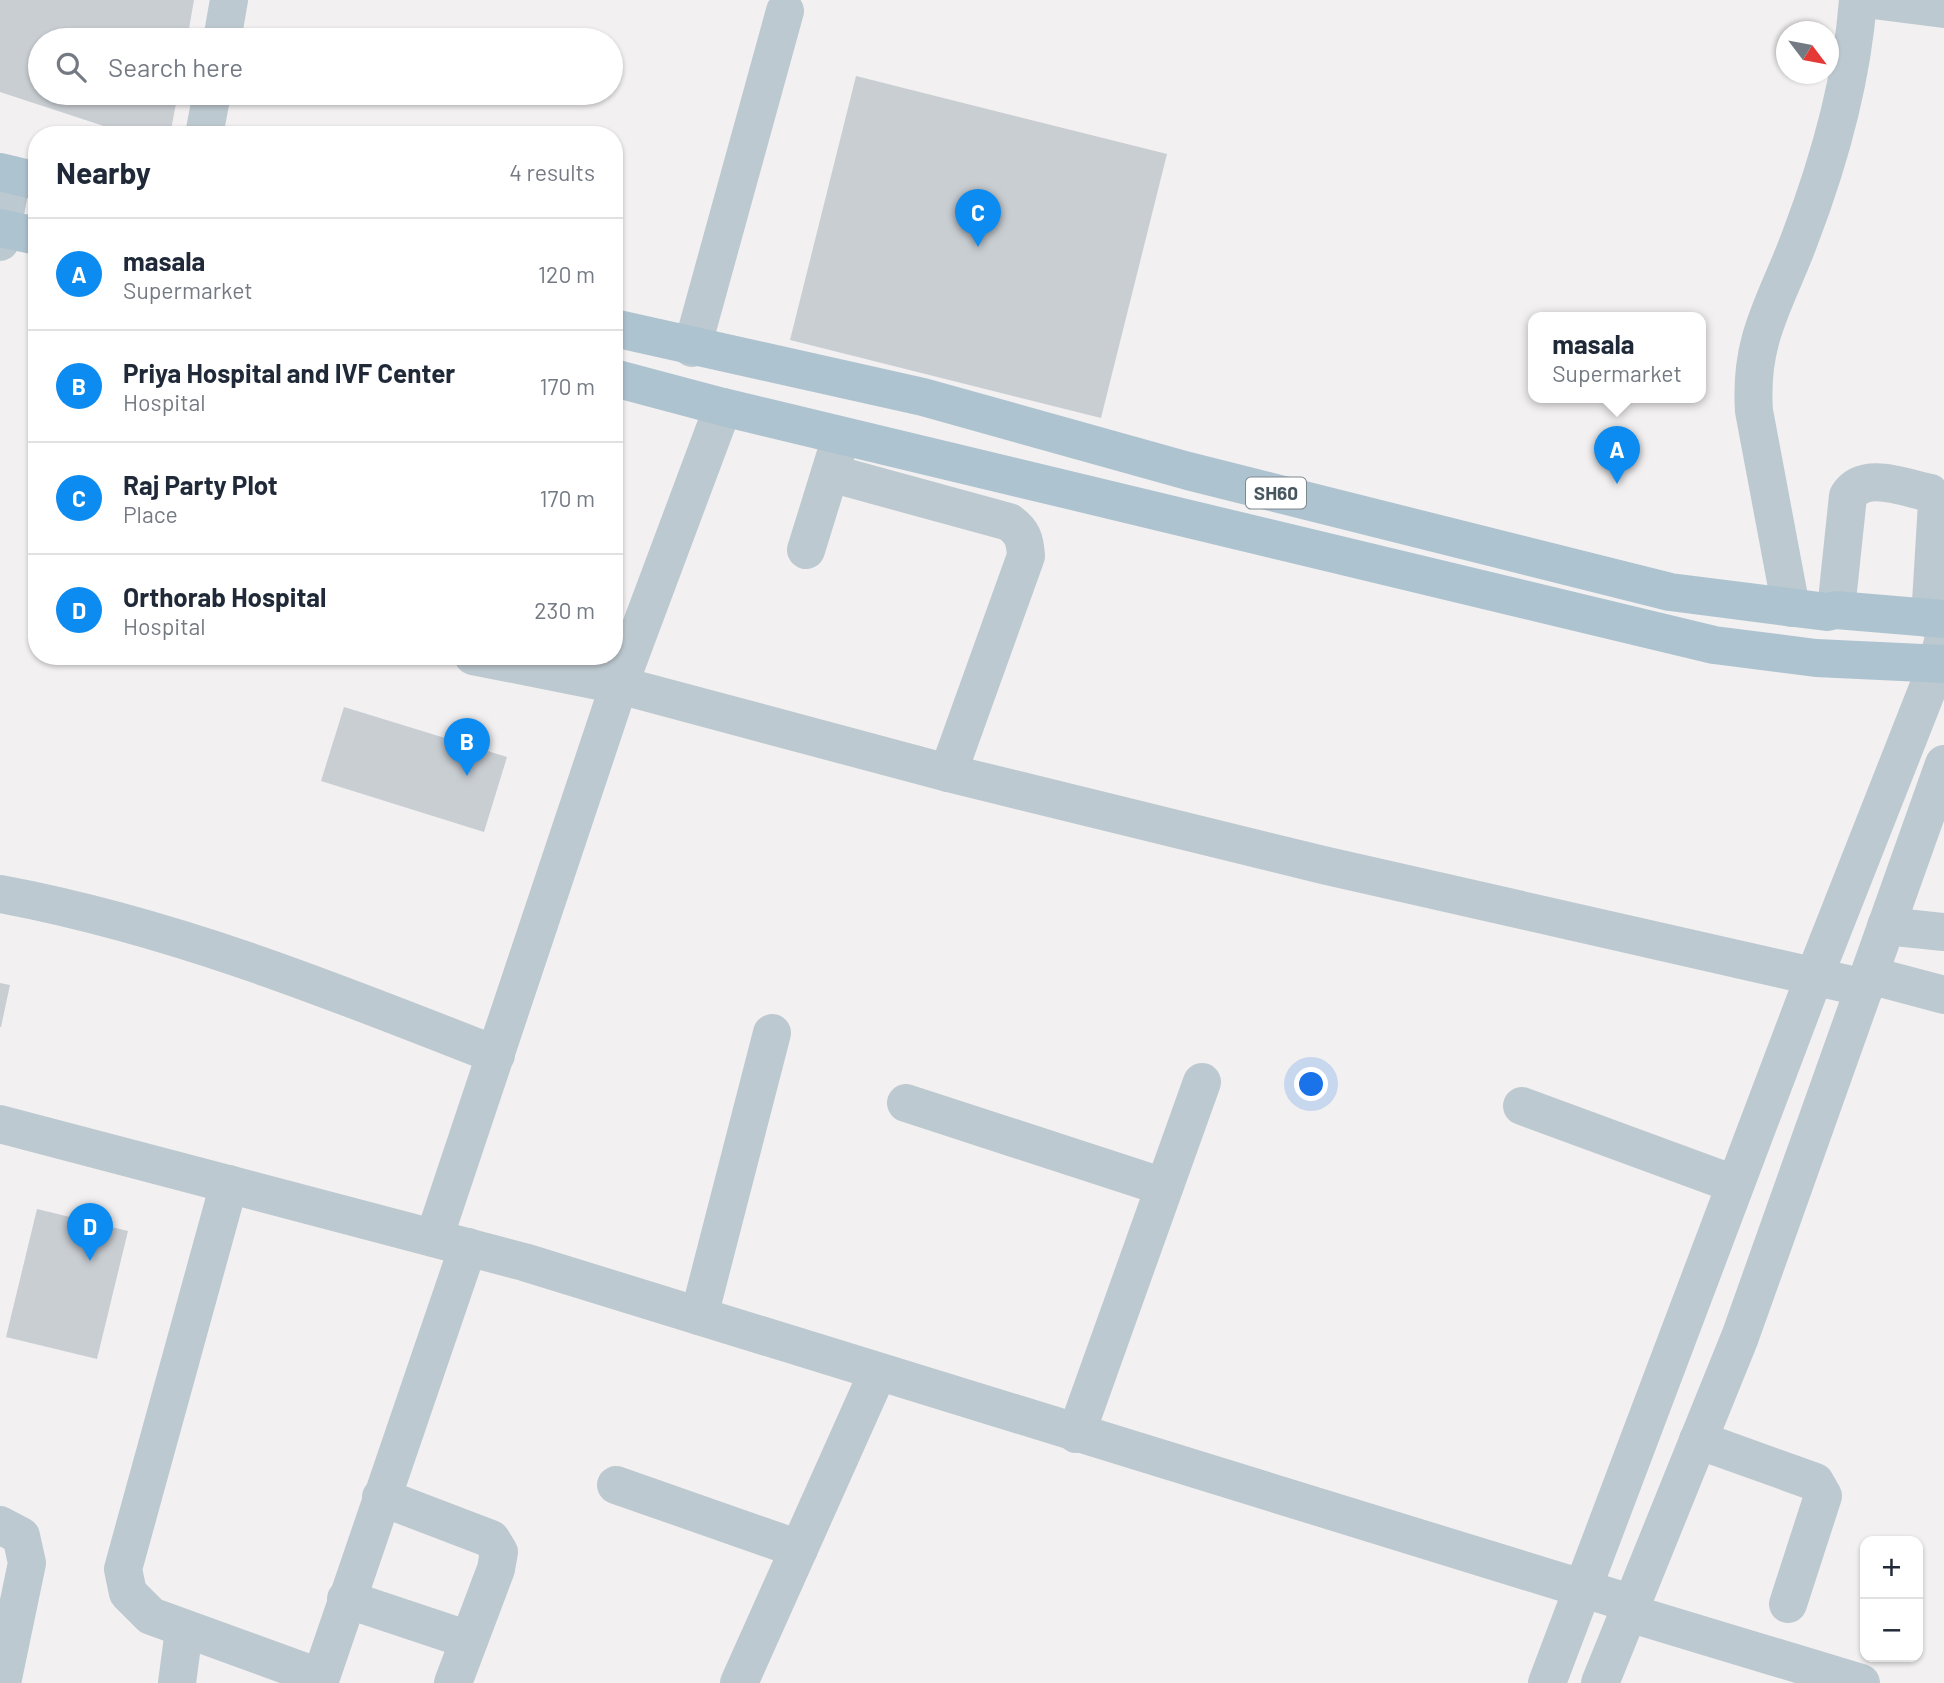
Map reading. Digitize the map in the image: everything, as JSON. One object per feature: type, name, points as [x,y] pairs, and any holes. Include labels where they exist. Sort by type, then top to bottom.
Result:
[{"type":"main road","name":"SH60","points":[[623,330],[692,348],[923,397],[1188,471],[1670,592],[1791,608],[1836,610],[1940,641]]},
{"type":"main road","name":"SH60","points":[[623,380],[723,407],[1714,645],[1816,658],[1940,641]]},
{"type":"street","points":[[224,28],[229,0]]},
{"type":"street","points":[[1791,608],[1755,411],[1752,379],[1755,354],[1770,305],[1800,240],[1835,134],[1856,30],[1858,0]]},
{"type":"street","points":[[1873,0],[1944,9]]},
{"type":"street","points":[[692,348],[785,11]]},
{"type":"street","points":[[206,126],[210,105]]},
{"type":"street","points":[[10,234],[16,176]]},
{"type":"street","points":[[229,1184],[123,1569],[128,1593],[151,1616],[319,1680],[381,1497],[451,1242],[496,1055],[619,685],[723,407]]},
{"type":"street","points":[[806,550],[842,435]]},
{"type":"street","points":[[830,473],[1009,522],[1020,530],[1025,540],[1026,556],[948,773]]},
{"type":"street","points":[[1547,1683],[1940,641],[1937,503],[1930,493],[1868,481],[1854,486],[1848,496],[1836,610]]},
{"type":"street","points":[[518,665],[619,685],[948,773],[1323,865],[1814,976],[1944,995]]},
{"type":"street","points":[[1600,1683],[1740,1337],[1944,764]]},
{"type":"street","points":[[0,894],[71,907],[170,934],[322,987],[496,1055]]},
{"type":"street","points":[[1886,926],[1944,932]]},
{"type":"street","points":[[699,1316],[772,1033]]},
{"type":"street","points":[[1076,1434],[1202,1082]]},
{"type":"street","points":[[906,1102],[1164,1187]]},
{"type":"street","points":[[1522,1106],[1734,1184]]},
{"type":"street","points":[[0,1124],[451,1242],[699,1316],[1582,1590],[1631,1609],[1861,1683]]},
{"type":"street","points":[[739,1683],[878,1372]]},
{"type":"street","points":[[1698,1440],[1815,1482],[1823,1496],[1788,1604]]},
{"type":"street","points":[[616,1485],[799,1549]]},
{"type":"street","points":[[381,1497],[491,1539],[499,1552],[453,1683]]},
{"type":"street","points":[[0,1525],[20,1536],[27,1563],[2,1683]]},
{"type":"street","points":[[346,1600],[468,1640]]},
{"type":"street","points":[[177,1683],[184,1630]]},
{"type":"building","points":[[0,0],[194,0],[189,28],[28,28],[28,101],[0,92]]},
{"type":"building","points":[[856,76],[1167,154],[1101,418],[790,340]]},
{"type":"building","points":[[40,105],[176,105],[172,126],[104,126]]},
{"type":"building","points":[[344,707],[507,757],[484,832],[321,781]]},
{"type":"building","points":[[0,983],[10,985],[1,1027],[0,1027]]},
{"type":"building","points":[[37,1209],[128,1231],[97,1359],[6,1337]]},
{"type":"place","name":"Raj Party Plot","points":[[978,247]]},
{"type":"place","name":"masala","points":[[1617,484]]},
{"type":"place","name":"Priya Hospital and IVF Center","points":[[467,776]]},
{"type":"place","name":"Orthorab Hospital","points":[[90,1261]]}]
